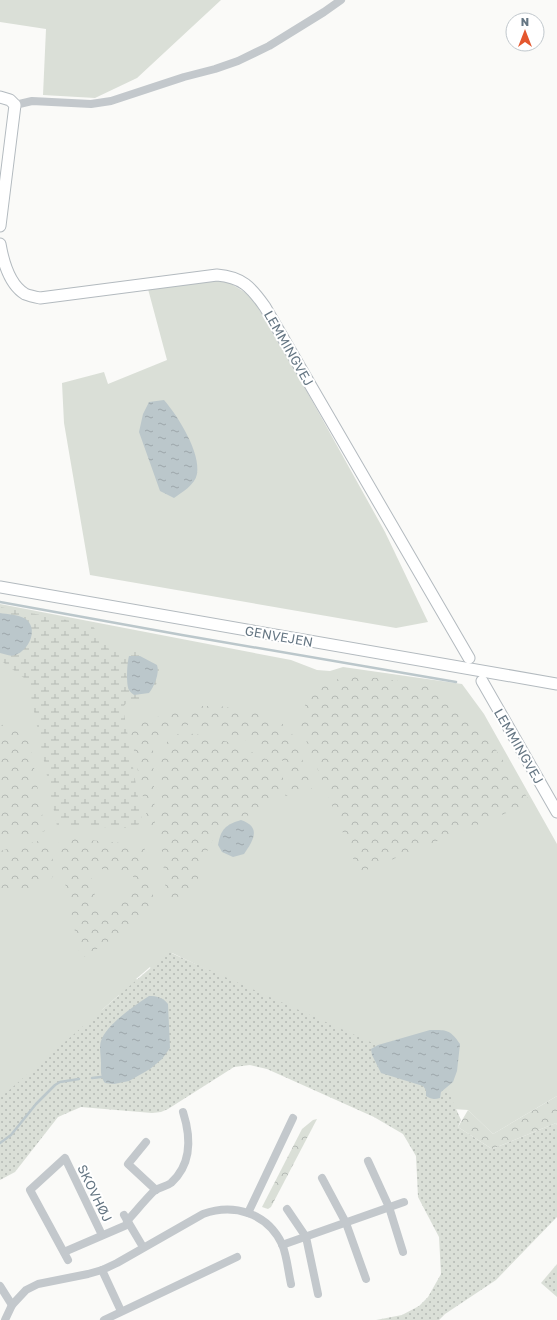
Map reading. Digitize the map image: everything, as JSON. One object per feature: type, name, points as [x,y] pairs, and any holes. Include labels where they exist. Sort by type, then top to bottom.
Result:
[{"type":"street","points":[[16,105],[32,101],[91,104],[111,101],[184,76],[215,69],[238,61],[269,46],[341,0]]},
{"type":"street","points":[[0,97],[10,100],[16,105]]},
{"type":"street","points":[[0,226],[16,105]]},
{"type":"street","name":"LEMMINGVEJ","points":[[0,244],[4,262],[9,273],[20,290],[32,297],[40,298],[217,275],[240,280],[251,289],[264,307],[469,658]]},
{"type":"street","name":"GENVEJEN","points":[[0,587],[557,684]]},
{"type":"street","name":"LEMMINGVEJ","points":[[482,681],[557,812]]},
{"type":"street","name":"SKOVHØJ","points":[[64,1252],[102,1235],[126,1220],[156,1190],[170,1184],[182,1170],[187,1158],[188,1141],[187,1124],[182,1112]]},
{"type":"street","points":[[248,1213],[293,1118]]},
{"type":"street","points":[[146,1142],[128,1164],[156,1190]]},
{"type":"street","name":"SKOVHØJ","points":[[68,1260],[30,1190],[64,1158],[102,1235]]},
{"type":"street","points":[[368,1161],[389,1207],[404,1252]]},
{"type":"street","points":[[322,1178],[346,1223],[366,1280]]},
{"type":"street","points":[[282,1245],[404,1202]]},
{"type":"street","points":[[5,1320],[12,1305],[26,1290],[38,1284],[102,1270],[203,1214],[213,1211],[235,1209],[263,1220],[270,1227],[282,1245],[291,1284]]},
{"type":"street","points":[[287,1209],[306,1237],[318,1294]]},
{"type":"street","name":"SKOVHØJ","points":[[126,1220],[143,1247]]},
{"type":"street","points":[[104,1320],[237,1257]]},
{"type":"street","points":[[102,1270],[122,1311]]},
{"type":"street","points":[[0,1286],[12,1305]]},
{"type":"green space","points":[[0,0],[221,0],[137,78],[95,98],[43,95],[46,29],[0,22]]},
{"type":"green space","points":[[223,279],[251,296],[295,370],[385,532],[428,622],[396,628],[90,575],[64,423],[62,383],[104,372],[108,384],[167,360],[148,289]]},
{"type":"green space","points":[[0,604],[291,660],[317,670],[330,671],[343,667],[462,684],[484,714],[557,844],[557,1096],[493,1134],[468,1110],[437,1108],[208,976],[208,970],[172,953],[177,992],[157,982],[150,967],[136,979],[139,980],[124,1001],[119,995],[103,1009],[0,1135]]},
{"type":"green space","points":[[0,607],[92,625],[109,649],[120,652],[132,650],[148,654],[159,665],[159,678],[151,696],[141,700],[128,701],[123,707],[142,821],[135,828],[57,826],[28,681],[0,660],[0,653],[10,654],[19,651],[27,644],[32,635],[24,618],[0,613]]},
{"type":"green space","points":[[348,674],[435,686],[496,750],[531,803],[359,873],[300,725],[308,694]]},
{"type":"green space","points":[[196,706],[220,706],[259,713],[280,722],[291,731],[312,784],[312,790],[285,796],[289,780],[283,761],[263,747],[222,731],[189,725],[173,727],[159,735],[153,749],[155,826],[149,828],[129,725]]},
{"type":"green space","points":[[0,724],[24,733],[29,738],[45,831],[0,842]]},
{"type":"green space","points":[[180,733],[217,738],[267,759],[280,770],[283,777],[283,785],[279,794],[264,807],[251,815],[234,819],[224,826],[211,842],[194,891],[173,898],[166,893],[160,830],[162,798],[161,756],[165,745],[170,738]]},
{"type":"green space","points":[[66,838],[144,845],[155,907],[123,932],[84,957],[80,956],[57,844]],"holes":[[[90,868],[132,872],[136,888],[98,913]]]},
{"type":"green space","points":[[42,840],[47,841],[55,871],[53,877],[40,886],[32,889],[14,893],[0,893],[0,851]]},
{"type":"green space","points":[[169,952],[440,1073],[461,1120],[458,1127],[492,1149],[556,1123],[557,1217],[496,1280],[445,1314],[439,1320],[376,1320],[402,1315],[419,1306],[428,1297],[441,1274],[439,1237],[418,1197],[416,1156],[403,1134],[374,1117],[267,1069],[250,1065],[234,1067],[161,1112],[152,1113],[81,1107],[58,1117],[15,1172],[0,1180],[0,1098]]},
{"type":"green space","points":[[557,1096],[557,1125],[556,1123],[492,1149],[458,1127],[468,1110],[493,1134]]},
{"type":"green space","points":[[317,1119],[271,1207],[268,1209],[262,1207],[302,1129],[313,1120]]},
{"type":"green space","points":[[557,1264],[557,1297],[541,1283]]},
{"type":"water","points":[[164,400],[182,425],[196,456],[197,465],[197,474],[194,482],[174,498],[160,491],[139,432],[143,414],[149,402]]},
{"type":"water","points":[[0,613],[16,615],[24,618],[29,622],[31,627],[31,638],[25,649],[13,656],[0,653]]},
{"type":"water","points":[[129,656],[140,656],[157,665],[158,672],[156,680],[149,693],[134,695],[129,691],[127,668]]},
{"type":"water","points":[[241,820],[252,826],[254,835],[244,854],[233,857],[222,852],[218,845],[222,831],[227,826]]},
{"type":"water","points":[[149,996],[159,997],[168,1004],[170,1048],[162,1059],[150,1069],[129,1081],[114,1084],[105,1083],[101,1073],[100,1049],[100,1043],[104,1035],[115,1022]]},
{"type":"water","points":[[430,1030],[447,1031],[453,1035],[460,1044],[457,1071],[453,1082],[441,1092],[440,1098],[436,1099],[426,1096],[426,1090],[423,1086],[381,1073],[372,1055],[371,1049],[378,1045]]},
{"type":"waterway","points":[[0,602],[456,682]]},
{"type":"waterway","points":[[92,1078],[101,1077]]},
{"type":"waterway","points":[[0,1143],[11,1135],[36,1104],[55,1085],[60,1082],[79,1079]]}]
